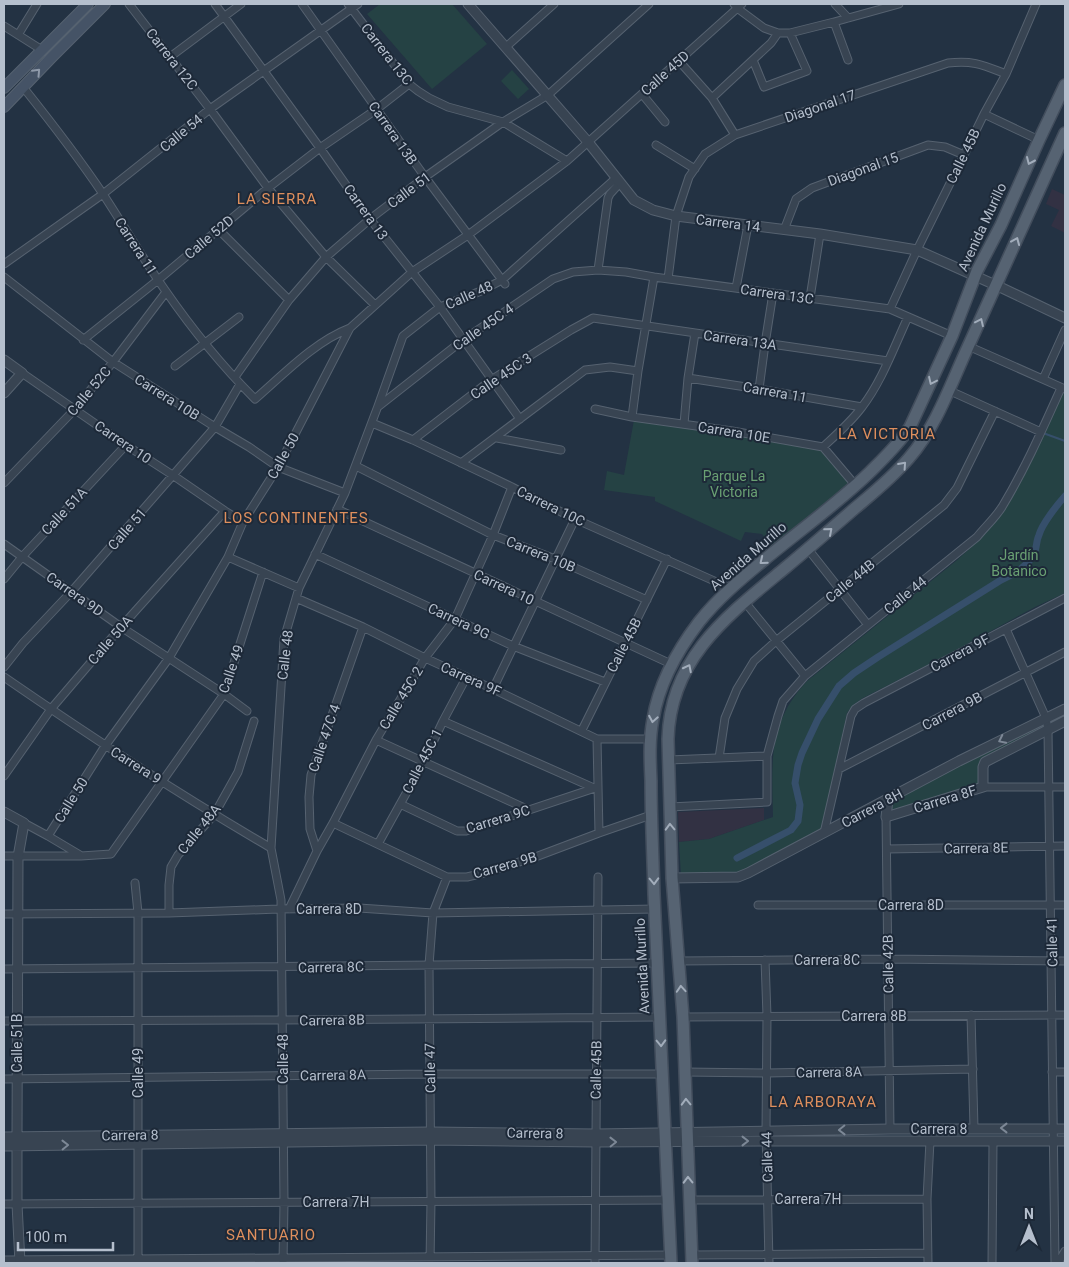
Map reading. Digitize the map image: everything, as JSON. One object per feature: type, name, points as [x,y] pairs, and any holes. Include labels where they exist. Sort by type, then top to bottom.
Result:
[{"type":"main road","points":[[4,88],[88,4]]},
{"type":"main road","points":[[4,107],[105,4]]},
{"type":"main road","name":"Avenida Murillo","points":[[671,1259],[664,1137],[651,815],[650,739],[657,700],[671,664],[679,650],[700,621],[730,588],[856,486],[898,444],[910,427],[952,336],[975,276],[1001,225],[1065,85]]},
{"type":"main road","points":[[692,1259],[686,1072],[672,878],[669,722],[673,705],[686,669],[713,631],[744,602],[886,482],[910,457],[923,439],[933,422],[997,286],[1019,233],[1062,149],[1065,133]]},
{"type":"street","points":[[18,35],[36,4]]},
{"type":"street","name":"Carrera 12C","points":[[129,4],[268,188],[326,257],[375,305]]},
{"type":"street","name":"Carrera 13","points":[[215,4],[370,219],[440,307],[520,419]]},
{"type":"street","points":[[170,57],[240,4]]},
{"type":"street","name":"Carrera 13B","points":[[302,4],[425,177],[504,282]]},
{"type":"street","name":"Calle 54","points":[[4,264],[103,194],[210,109],[320,30],[350,6],[358,4]]},
{"type":"street","name":"Carrera 14","points":[[468,4],[588,142],[634,200],[652,210],[676,216],[820,234],[917,250],[1065,318]]},
{"type":"street","points":[[506,47],[554,4]]},
{"type":"street","name":"Calle 51","points":[[235,377],[289,300],[326,257],[370,219],[425,177],[503,122],[548,96],[649,4]]},
{"type":"street","points":[[835,4],[848,18]]},
{"type":"street","points":[[738,5],[764,28],[778,33],[790,33],[899,4]]},
{"type":"street","name":"Calle 45B","points":[[890,309],[984,114],[1006,74],[1036,4]]},
{"type":"street","name":"Calle 45D","points":[[588,142],[679,61],[738,5]]},
{"type":"street","name":"Carrera 13C","points":[[350,6],[409,84],[418,91],[441,104],[503,122],[567,161]]},
{"type":"street","points":[[834,22],[848,60]]},
{"type":"street","points":[[4,26],[42,50]]},
{"type":"street","points":[[712,98],[771,43],[778,33]]},
{"type":"street","points":[[753,60],[764,87],[807,71],[790,33]]},
{"type":"street","points":[[679,61],[712,98],[735,135]]},
{"type":"street","name":"Diagonal 17","points":[[668,279],[676,216],[689,177],[705,154],[735,135],[948,63],[980,64],[1006,74]]},
{"type":"street","name":"Calle 52D","points":[[83,340],[268,188],[409,84]]},
{"type":"street","name":"Carrera 11","points":[[23,87],[103,194],[166,292],[205,342],[255,399],[318,345],[336,333],[350,328]]},
{"type":"street","points":[[642,94],[665,122]]},
{"type":"street","points":[[984,114],[1039,140]]},
{"type":"street","name":"Calle 50","points":[[48,836],[104,746],[169,658],[228,557],[243,522],[278,467],[350,328],[412,272],[468,236],[567,161],[588,142]]},
{"type":"street","points":[[656,146],[694,169]]},
{"type":"street","name":"Diagonal 15","points":[[784,230],[796,199],[812,188],[928,146],[945,147],[964,155]]},
{"type":"street","points":[[598,270],[608,198],[618,180]]},
{"type":"street","name":"Calle 48","points":[[284,1262],[281,900],[272,848],[284,639],[299,588],[346,492],[403,336],[440,307],[504,282],[618,180]]},
{"type":"street","points":[[610,194],[620,191],[629,194]]},
{"type":"street","points":[[736,288],[748,225]]},
{"type":"street","points":[[218,229],[289,300]]},
{"type":"street","points":[[810,298],[820,234]]},
{"type":"street","name":"Carrera 13C","points":[[598,270],[626,272],[890,309],[952,336]]},
{"type":"street","name":"Calle 45C 4","points":[[378,406],[463,340],[553,279],[573,272],[598,270]]},
{"type":"street","name":"Carrera 10B","points":[[4,277],[113,362],[215,427],[249,446],[278,467],[346,492]]},
{"type":"street","points":[[632,416],[654,277]]},
{"type":"street","name":"Calle 52C","points":[[4,482],[75,409],[166,292]]},
{"type":"street","points":[[759,389],[772,293]]},
{"type":"street","points":[[856,486],[823,447],[845,427],[876,387],[908,316]]},
{"type":"street","points":[[175,366],[239,317]]},
{"type":"street","name":"Carrera 13A","points":[[593,318],[888,361]]},
{"type":"street","name":"Calle 45C 3","points":[[413,440],[491,380],[593,318]]},
{"type":"street","points":[[1043,379],[1065,330]]},
{"type":"street","points":[[684,424],[688,378],[695,333]]},
{"type":"street","points":[[968,346],[1063,389]]},
{"type":"street","name":"Carrera 10","points":[[4,360],[126,445],[225,512],[243,522]]},
{"type":"street","points":[[462,463],[585,370],[610,367],[638,371]]},
{"type":"street","points":[[4,393],[22,373]]},
{"type":"street","name":"Carrera 11","points":[[688,378],[862,407]]},
{"type":"street","name":"Calle 51","points":[[4,667],[174,476],[215,427],[240,384]]},
{"type":"street","name":"Calle 44","points":[[670,806],[767,802],[767,756],[784,701],[805,676],[977,537],[1001,508],[1012,490],[1063,389]]},
{"type":"street","points":[[948,390],[1041,432]]},
{"type":"street","name":"Carrera 10E","points":[[595,409],[823,447]]},
{"type":"street","name":"Calle 44B","points":[[719,758],[725,718],[738,689],[754,661],[944,505],[957,488],[995,411]]},
{"type":"street","name":"Carrera 10C","points":[[372,423],[462,463],[575,519],[730,588]]},
{"type":"street","points":[[497,438],[561,450]]},
{"type":"street","name":"Calle 51A","points":[[4,579],[22,557],[126,445]]},
{"type":"street","name":"Carrera 10B","points":[[356,466],[493,535],[555,559],[647,600]]},
{"type":"street","name":"Calle 45C 2","points":[[289,909],[317,851],[376,740],[425,658],[455,619],[493,535],[512,487]]},
{"type":"street","name":"Carrera 10","points":[[337,509],[671,664]]},
{"type":"street","name":"Calle 50A","points":[[4,776],[51,709],[121,627],[225,512]]},
{"type":"street","points":[[492,689],[575,519]]},
{"type":"street","name":"Carrera 9D","points":[[4,544],[121,627],[247,711]]},
{"type":"street","points":[[808,549],[868,625]]},
{"type":"street","name":"Carrera 9G","points":[[315,554],[513,646],[606,682]]},
{"type":"street","points":[[228,557],[299,588]]},
{"type":"street","name":"Calle 45B","points":[[582,730],[667,559]]},
{"type":"street","name":"Calle 49","points":[[81,856],[111,854],[224,694],[263,572]]},
{"type":"street","name":"Carrera 9F","points":[[296,598],[363,627],[466,678],[582,730],[597,739]]},
{"type":"street","name":"Carrera 9F","points":[[839,770],[851,716],[855,709],[1006,629],[1064,601]]},
{"type":"street","points":[[744,602],[805,676]]},
{"type":"street","name":"Calle 47C 4","points":[[317,851],[310,829],[309,797],[311,775],[363,627]]},
{"type":"street","name":"Calle 41","points":[[1006,629],[1046,718],[1048,730],[1053,1128],[1059,1263]]},
{"type":"street","name":"Carrera 9B","points":[[839,770],[1065,652]]},
{"type":"street","name":"Carrera 9","points":[[4,677],[104,746],[214,815],[272,848]]},
{"type":"street","name":"Calle 45C 1","points":[[378,844],[424,761],[466,678]]},
{"type":"street","name":"Carrera 8H","points":[[672,878],[738,877],[748,873],[959,761],[1065,708]]},
{"type":"street","name":"Calle 48A","points":[[169,913],[171,867],[178,855],[214,815],[238,772],[254,721]]},
{"type":"street","points":[[443,721],[596,788]]},
{"type":"street","points":[[983,787],[983,766],[985,762],[1065,721]]},
{"type":"street","points":[[599,833],[596,788],[597,739],[650,739]]},
{"type":"street","points":[[376,740],[529,810]]},
{"type":"street","points":[[669,760],[767,756]]},
{"type":"street","points":[[824,833],[839,770]]},
{"type":"street","name":"Carrera 8F","points":[[886,817],[983,787],[1065,787]]},
{"type":"street","name":"Carrera 9C","points":[[400,804],[457,831],[466,831],[596,788]]},
{"type":"street","name":"Calle 42B","points":[[888,800],[886,817],[890,1129]]},
{"type":"street","points":[[4,812],[81,856]]},
{"type":"street","name":"Carrera 9B","points":[[333,823],[447,876],[467,877],[538,856],[651,815]]},
{"type":"street","name":"Calle 51B","points":[[20,1262],[17,1204],[18,856],[24,823]]},
{"type":"street","name":"Carrera 8E","points":[[887,850],[1065,846]]},
{"type":"street","points":[[4,856],[81,856]]},
{"type":"street","name":"Calle 47","points":[[430,1260],[429,965],[433,912],[447,876]]},
{"type":"street","name":"Calle 45B","points":[[595,1263],[598,876]]},
{"type":"street","name":"Calle 49","points":[[135,883],[138,913],[138,1261]]},
{"type":"street","name":"Carrera 8D","points":[[758,905],[1065,905]]},
{"type":"street","name":"Carrera 8D","points":[[4,914],[169,913],[359,908],[433,912],[655,909]]},
{"type":"street","name":"Carrera 8C","points":[[679,961],[888,959],[1065,961]]},
{"type":"street","name":"Calle 44","points":[[765,960],[769,1263]]},
{"type":"street","name":"Carrera 8C","points":[[4,969],[282,968],[657,963]]},
{"type":"street","points":[[971,1015],[974,1128]]},
{"type":"street","name":"Carrera 8B","points":[[683,1017],[1065,1015]]},
{"type":"street","name":"Carrera 8B","points":[[4,1021],[660,1017]]},
{"type":"street","name":"Carrera 8A","points":[[686,1072],[767,1073],[973,1069]]},
{"type":"street","points":[[1052,1072],[1065,1072]]},
{"type":"street","name":"Carrera 8A","points":[[4,1079],[430,1074],[662,1074]]},
{"type":"street","name":"Carrera 8","points":[[767,1136],[890,1129],[1065,1128]]},
{"type":"street","name":"Carrera 8","points":[[4,1137],[17,1141],[431,1136],[596,1138],[767,1136],[930,1141],[1065,1141]]},
{"type":"street","name":"Carrera 8","points":[[4,1146],[17,1141]]},
{"type":"street","points":[[928,1263],[927,1198],[930,1141]]},
{"type":"street","points":[[992,1142],[992,1263]]},
{"type":"street","name":"Carrera 7H","points":[[689,1200],[927,1198]]},
{"type":"street","name":"Carrera 7H","points":[[4,1204],[668,1200]]},
{"type":"street","points":[[1059,1263],[1065,1250]]},
{"type":"street","points":[[692,1259],[769,1254],[928,1253]]},
{"type":"street","points":[[4,1260],[20,1262],[284,1262],[595,1255],[671,1259]]},
{"type":"shaded area","points":[[1052,189],[1065,195],[1065,233],[1051,226],[1059,210],[1046,204]]},
{"type":"shaded area","points":[[764,808],[764,820],[709,839],[679,842],[678,812]]},
{"type":"green space","points":[[380,4],[452,4],[487,44],[432,89],[367,14]]},
{"type":"green space","points":[[512,70],[529,89],[518,99],[501,81]]},
{"type":"green space","name":"Jardín Botanico","points":[[1063,393],[1065,395],[1065,593],[1035,607],[853,705],[847,713],[822,830],[740,872],[681,876],[679,842],[709,839],[773,817],[772,779],[775,745],[778,729],[794,697],[807,681],[956,561],[978,541],[1038,446]]},
{"type":"green space","name":"Parque La Victoria","points":[[634,420],[821,448],[853,487],[771,547],[762,534],[745,532],[741,541],[655,501],[655,497],[604,490],[607,471],[624,475]]},
{"type":"green space","points":[[1044,722],[1046,725],[984,760],[981,785],[892,812],[892,802]]},
{"type":"waterway","points":[[1043,433],[1065,441]]},
{"type":"waterway","points":[[737,858],[791,830],[798,821],[800,805],[795,783],[798,765],[818,719],[839,686],[878,657],[1024,566],[1034,554],[1043,526],[1065,496]]},
{"type":"district","name":"LA SIERRA","points":[[277,199]]},
{"type":"district","name":"LA VICTORIA","points":[[887,434]]},
{"type":"district","name":"LOS CONTINENTES","points":[[296,518]]},
{"type":"district","name":"LA ARBORAYA","points":[[823,1102]]},
{"type":"district","name":"SANTUARIO","points":[[271,1235]]}]
